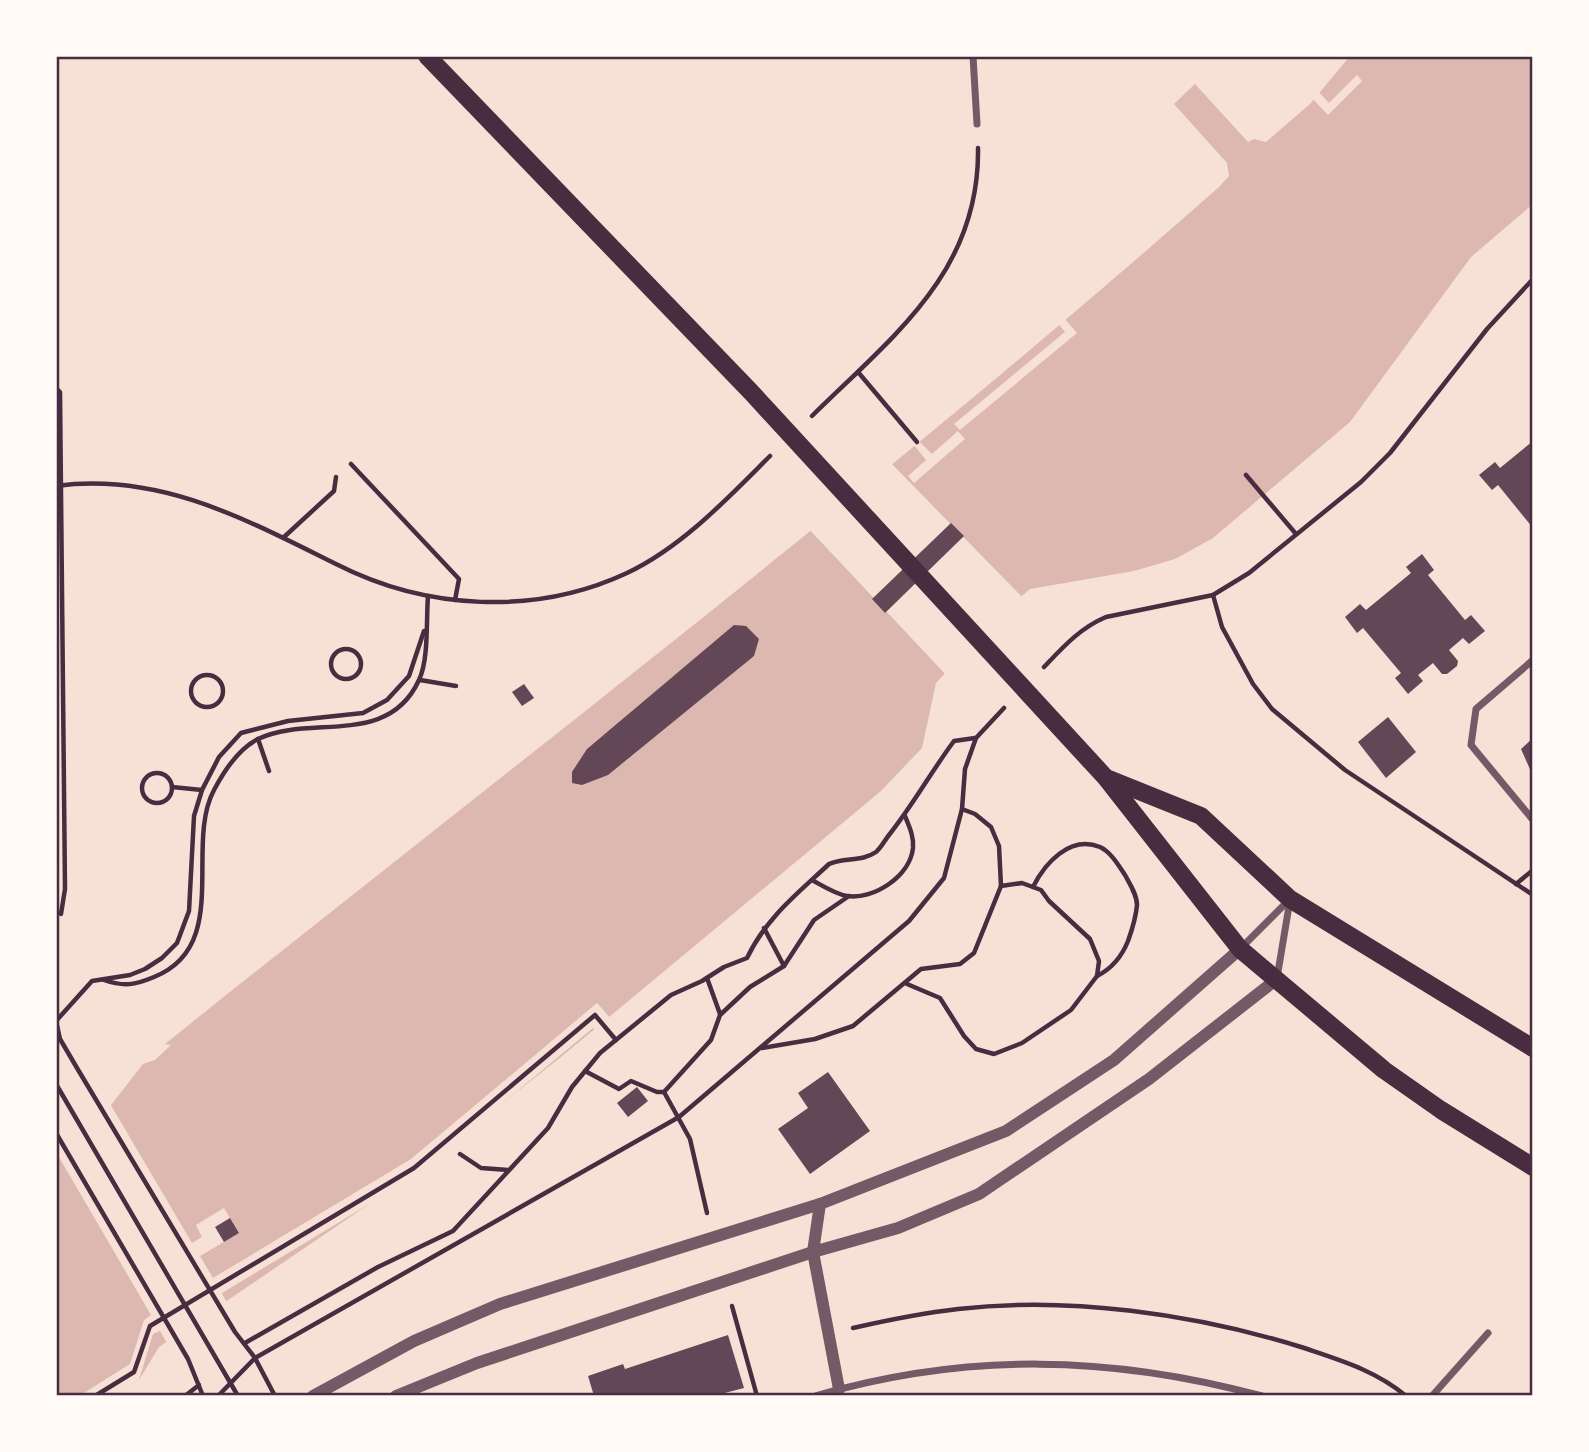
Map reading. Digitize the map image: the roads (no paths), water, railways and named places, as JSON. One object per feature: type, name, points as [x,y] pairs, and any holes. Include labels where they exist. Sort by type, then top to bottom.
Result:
[{"type":"main road","points":[[427,56],[751,392],[1106,778],[1240,949],[1384,1070],[1441,1110],[1533,1167]]},
{"type":"main road","points":[[1106,778],[1201,816],[1290,899],[1533,1048]]},
{"type":"street","points":[[973,56],[978,124]]},
{"type":"street","points":[[1533,660],[1476,709],[1471,745],[1533,820]]},
{"type":"street","points":[[313,1396],[414,1341],[500,1304],[820,1203],[1006,1131],[1114,1060],[1240,949],[1290,899]]},
{"type":"street","points":[[396,1396],[477,1363],[813,1252],[898,1228],[979,1194],[1149,1079],[1277,979],[1290,899]]},
{"type":"street","points":[[820,1203],[813,1252],[839,1389]]},
{"type":"street","points":[[1432,1396],[1488,1333]]},
{"type":"street","points":[[815,1396],[865,1381],[944,1367],[1042,1362],[1172,1374],[1262,1396]]}]
